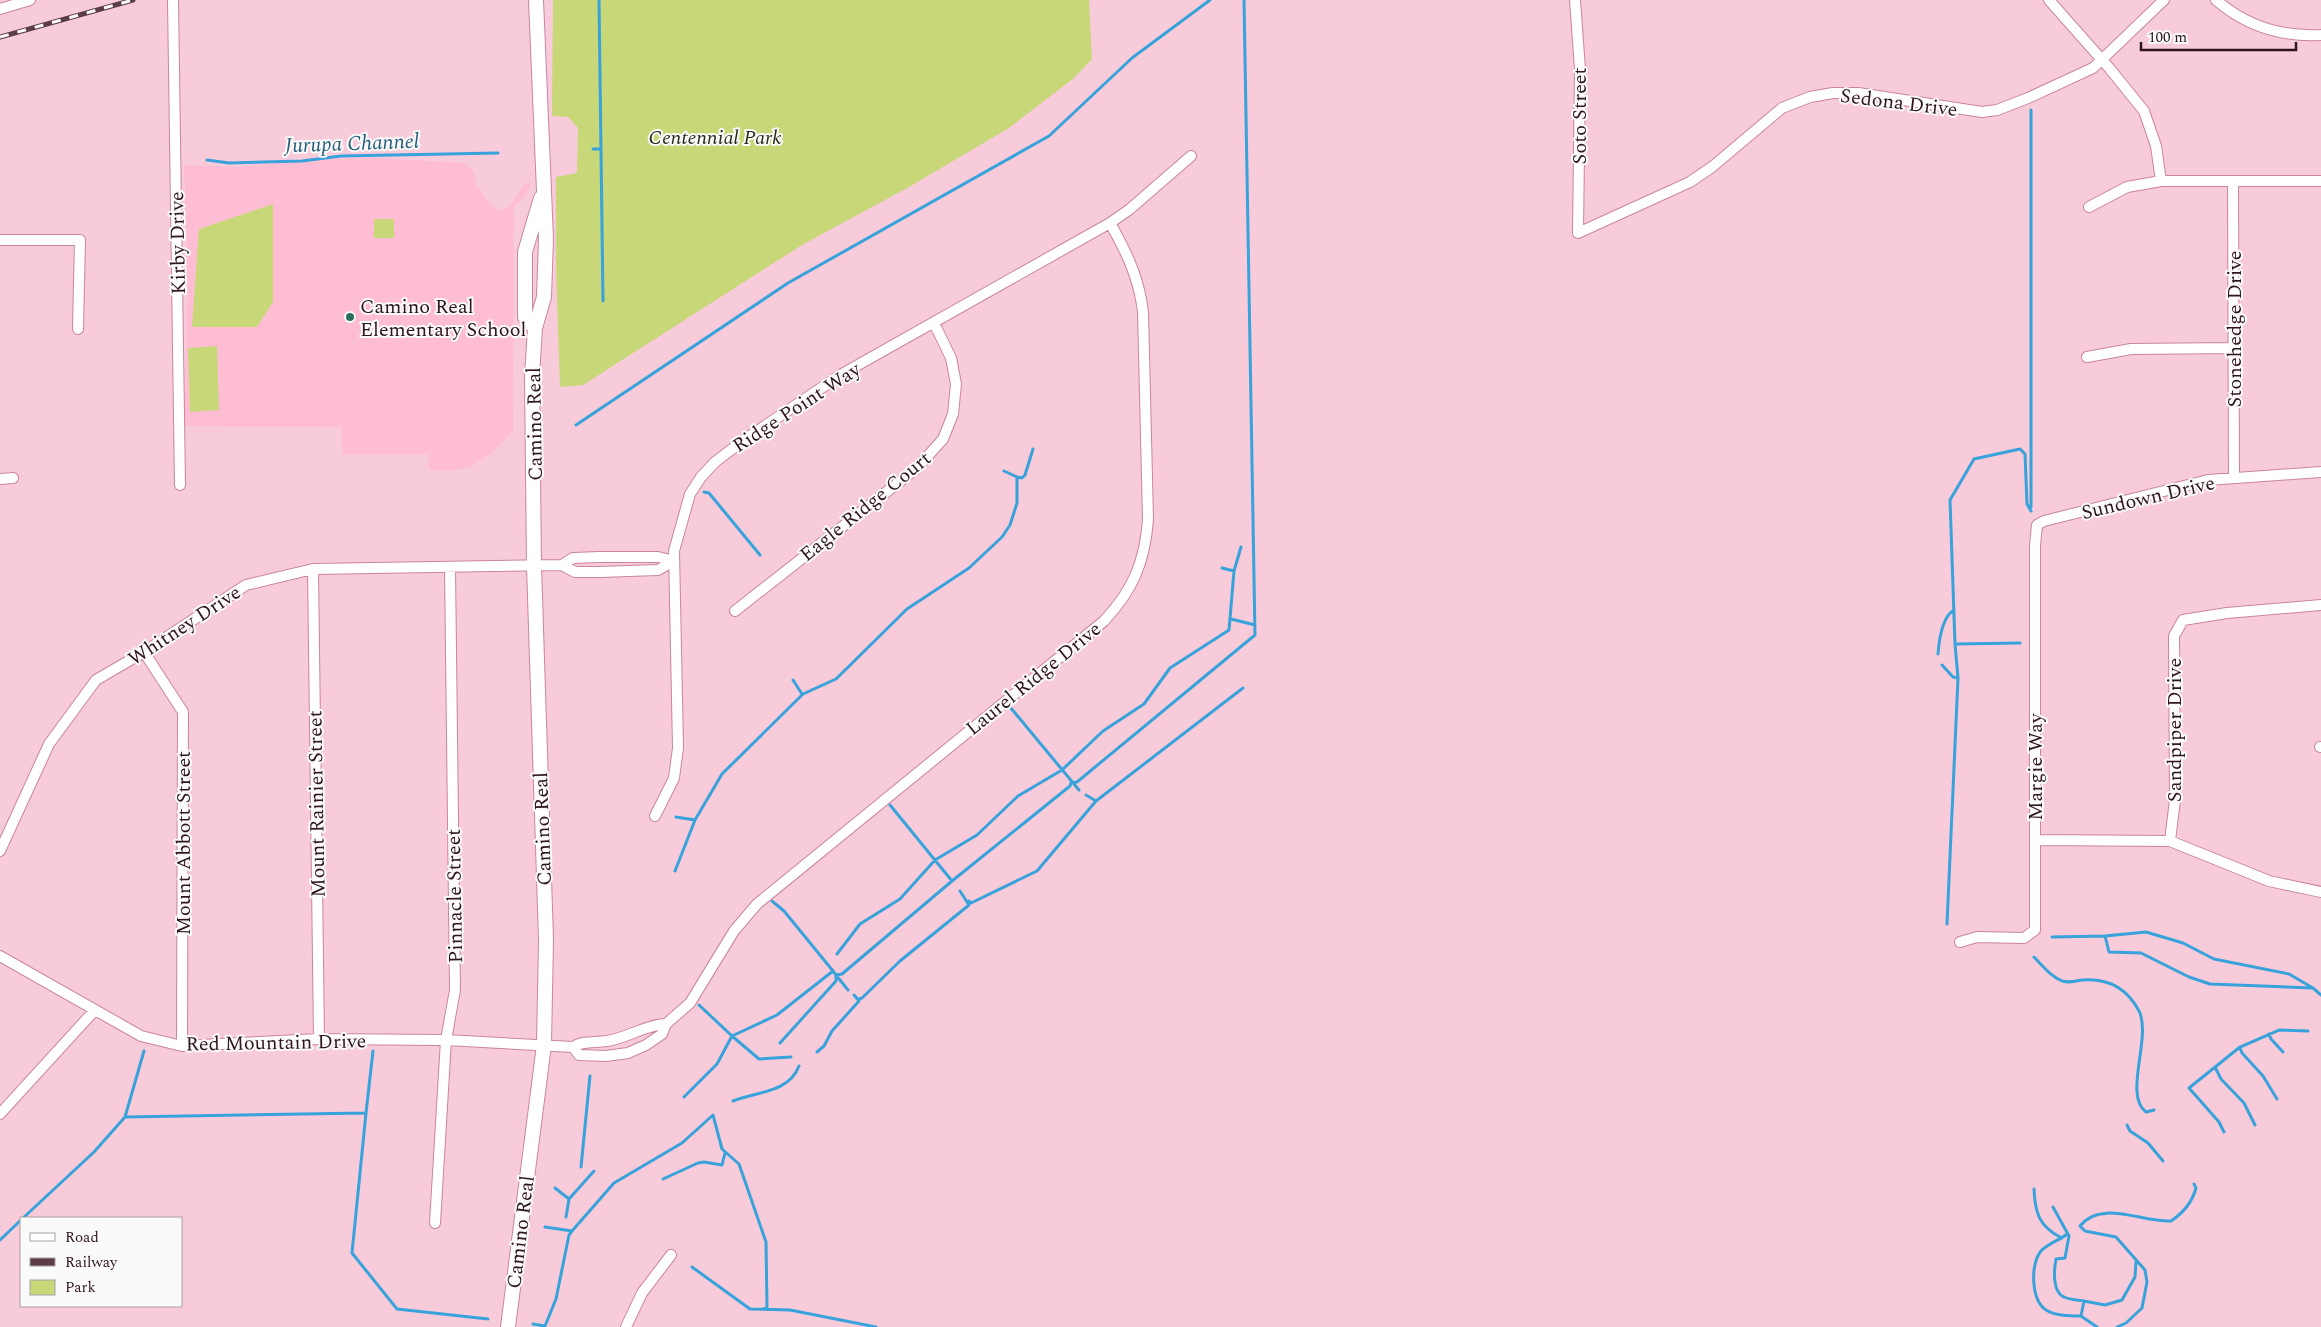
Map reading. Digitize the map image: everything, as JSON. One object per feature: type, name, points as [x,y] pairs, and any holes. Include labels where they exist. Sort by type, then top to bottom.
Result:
[{"type":"main road","name":"Camino Real","points":[[508,1327],[544,1045],[546,940],[534,566],[532,376],[535,328],[544,297],[546,239],[536,0]]},
{"type":"main road","name":"Camino Real","points":[[535,328],[525,317],[524,270],[527,245],[543,192]]},
{"type":"street","points":[[0,9],[30,0]]},
{"type":"street","name":"Kirby Drive","points":[[173,0],[180,485]]},
{"type":"street","name":"Soto Street","points":[[1575,0],[1580,69],[1578,233]]},
{"type":"street","points":[[2049,0],[2134,97],[2144,112],[2156,146],[2161,181]]},
{"type":"street","name":"Sedona Drive","points":[[1578,233],[1690,182],[1712,167],[1762,122],[1782,108],[1810,97],[1833,93],[1858,93],[1959,109],[1990,111],[2028,98],[2093,68],[2164,0]]},
{"type":"street","points":[[2216,0],[2229,11],[2252,23],[2278,33],[2321,36]]},
{"type":"street","name":"Ridge Point Way","points":[[655,816],[674,778],[676,766],[674,561],[676,537],[690,494],[715,462],[842,374],[1110,223],[1136,204],[1191,156]]},
{"type":"street","points":[[2089,207],[2127,187],[2161,181],[2321,181]]},
{"type":"street","name":"Stonehedge Drive","points":[[2233,181],[2234,478]]},
{"type":"street","name":"Laurel Ridge Drive","points":[[573,1047],[579,1055],[617,1055],[637,1050],[662,1034],[666,1024],[690,1003],[734,932],[756,904],[1104,621],[1120,603],[1133,583],[1147,544],[1143,312],[1140,290],[1134,269],[1110,223]]},
{"type":"street","points":[[0,240],[80,240],[78,329]]},
{"type":"street","name":"Eagle Ridge Court","points":[[735,611],[917,468],[942,439],[954,414],[956,384],[951,358],[934,323]]},
{"type":"street","points":[[2087,357],[2130,349],[2234,348]]},
{"type":"street","name":"Sundown Drive","points":[[2037,525],[2044,521],[2192,482],[2321,472]]},
{"type":"street","points":[[0,479],[13,478]]},
{"type":"street","name":"Margie Way","points":[[1960,942],[1977,937],[2024,938],[2035,930],[2034,545],[2037,525]]},
{"type":"street","points":[[600,557],[600,572]]},
{"type":"street","name":"Whitney Drive","points":[[0,851],[49,744],[96,680],[144,652],[246,585],[313,568],[534,566],[562,564],[573,558],[600,557],[658,557],[674,561]]},
{"type":"street","name":"Whitney Drive","points":[[562,564],[575,572],[600,572],[658,570],[674,561]]},
{"type":"street","name":"Mount Rainier Street","points":[[313,568],[319,1040]]},
{"type":"street","name":"Pinnacle Street","points":[[435,1223],[446,1040],[455,990],[450,568]]},
{"type":"street","name":"Sandpiper Drive","points":[[2170,841],[2175,800],[2174,636],[2183,620],[2227,613],[2321,606]]},
{"type":"street","name":"Mount Abbott Street","points":[[144,652],[183,712],[182,1046]]},
{"type":"street","points":[[2036,840],[2170,841],[2269,881],[2321,892]]},
{"type":"street","name":"Red Mountain Drive","points":[[0,956],[141,1036],[182,1046],[319,1040],[446,1040],[544,1045]]},
{"type":"street","points":[[0,1114],[94,1011]]},
{"type":"street","name":"Laurel Ridge Drive","points":[[544,1045],[573,1047],[580,1042],[607,1041],[629,1036],[656,1024],[666,1024]]},
{"type":"street","points":[[629,1036],[637,1050]]},
{"type":"street","points":[[626,1327],[642,1293],[671,1255]]},
{"type":"shaded area","name":"Camino Real Elementary School","points":[[375,158],[465,163],[474,173],[477,185],[491,206],[504,210],[511,204],[525,183],[532,183],[525,197],[514,206],[513,431],[492,453],[470,467],[455,470],[429,470],[428,454],[342,454],[342,427],[184,426],[188,288],[184,165],[238,167],[315,159]]},
{"type":"green space","name":"Centennial Park","points":[[553,0],[1089,0],[1092,59],[1074,78],[1009,128],[909,187],[802,245],[583,385],[560,387],[556,268],[556,177],[577,173],[578,128],[568,117],[552,116]]},
{"type":"green space","points":[[273,204],[273,302],[257,327],[192,327],[199,229]]},
{"type":"green space","points":[[374,219],[394,219],[394,238],[374,238]]},
{"type":"green space","points":[[217,346],[219,410],[190,412],[188,348]]},
{"type":"waterway","name":"Jurupa Channel","points":[[599,0],[603,301]]},
{"type":"waterway","points":[[576,425],[788,283],[1049,136],[1132,58],[1210,0]]},
{"type":"waterway","points":[[848,990],[836,975],[842,974],[952,881],[1070,786],[1071,783],[1077,782],[1255,635],[1244,0]]},
{"type":"waterway","points":[[2031,110],[2031,507]]},
{"type":"waterway","name":"Jurupa Channel","points":[[593,149],[601,149]]},
{"type":"waterway","name":"Jurupa Channel","points":[[207,160],[229,163],[302,161],[341,156],[498,153]]},
{"type":"waterway","points":[[695,820],[722,774],[803,694],[836,679],[907,609],[969,568],[1002,537],[1010,525],[1017,503],[1017,477],[1022,478],[1025,475],[1033,449]]},
{"type":"waterway","points":[[2020,643],[1955,644],[1950,500],[1974,459],[2020,449],[2025,454],[2027,504],[2031,511]]},
{"type":"waterway","points":[[1004,471],[1017,477]]},
{"type":"waterway","points":[[704,492],[709,493],[760,555]]},
{"type":"waterway","points":[[837,954],[860,924],[900,899],[935,860],[977,835],[1018,796],[1062,770],[1103,731],[1144,704],[1170,668],[1229,630],[1234,571],[1241,547]]},
{"type":"waterway","points":[[1222,568],[1234,571]]},
{"type":"waterway","points":[[1938,654],[1940,636],[1944,624],[1950,613],[1954,610]]},
{"type":"waterway","points":[[1231,619],[1255,625]]},
{"type":"waterway","points":[[1947,924],[1958,678],[1955,644]]},
{"type":"waterway","points":[[1942,665],[1953,677],[1958,678]]},
{"type":"waterway","points":[[793,680],[802,694]]},
{"type":"waterway","points":[[969,901],[971,903],[1037,871],[1096,801],[1243,688]]},
{"type":"waterway","points":[[1010,707],[1079,790]]},
{"type":"waterway","points":[[1086,795],[1096,801]]},
{"type":"waterway","points":[[890,805],[952,881]]},
{"type":"waterway","points":[[675,871],[695,820],[676,817]]},
{"type":"waterway","points":[[859,999],[900,961],[969,905],[960,891]]},
{"type":"waterway","points":[[772,901],[784,911],[833,971],[777,1015],[732,1036],[759,1059],[791,1057]]},
{"type":"waterway","points":[[2052,937],[2105,936],[2146,932],[2183,943],[2214,959],[2289,974],[2321,995]]},
{"type":"waterway","points":[[2105,936],[2109,952],[2141,953],[2189,977],[2210,984],[2312,988]]},
{"type":"waterway","points":[[2034,957],[2049,973],[2060,980],[2068,982],[2082,980],[2100,981],[2115,986],[2129,996],[2139,1011],[2142,1022],[2137,1093],[2140,1104],[2146,1112],[2154,1110]]},
{"type":"waterway","points":[[780,1043],[836,981],[836,975],[833,971]]},
{"type":"waterway","points":[[817,1052],[824,1046],[832,1031],[859,1001],[854,995]]},
{"type":"waterway","points":[[684,1097],[717,1064],[732,1036],[699,1005]]},
{"type":"waterway","points":[[2224,1132],[2219,1122],[2189,1088],[2240,1047],[2279,1030],[2308,1031]]},
{"type":"waterway","points":[[2269,1034],[2283,1052]]},
{"type":"waterway","points":[[2240,1048],[2242,1053],[2263,1076],[2277,1099]]},
{"type":"waterway","points":[[24,1217],[94,1152],[125,1117],[144,1051]]},
{"type":"waterway","points":[[125,1117],[366,1113],[373,1051]]},
{"type":"waterway","points":[[733,1101],[780,1087],[788,1082],[799,1066]]},
{"type":"waterway","points":[[2215,1067],[2221,1079],[2244,1103],[2255,1125]]},
{"type":"waterway","points":[[581,1167],[590,1076]]},
{"type":"waterway","points":[[366,1113],[352,1253],[397,1309],[488,1319]]},
{"type":"waterway","points":[[533,1324],[545,1326],[556,1299],[569,1235],[572,1231],[614,1183],[682,1143],[713,1115],[722,1149],[739,1164],[766,1242],[767,1307],[763,1309]]},
{"type":"waterway","points":[[2127,1125],[2130,1131],[2148,1143],[2163,1161]]},
{"type":"waterway","points":[[663,1179],[698,1163],[722,1165],[725,1153]]},
{"type":"waterway","points":[[555,1188],[569,1199],[594,1171]]},
{"type":"waterway","points":[[2117,1327],[2126,1323],[2142,1308],[2147,1282],[2145,1270],[2116,1237],[2085,1231],[2080,1226],[2089,1218],[2099,1214],[2111,1213],[2171,1221],[2189,1203],[2196,1188],[2194,1184]]},
{"type":"waterway","points":[[2034,1189],[2037,1212],[2043,1224],[2054,1234],[2062,1238]]},
{"type":"waterway","points":[[566,1217],[569,1199]]},
{"type":"waterway","points":[[2053,1207],[2069,1236],[2065,1258],[2056,1259],[2054,1274],[2057,1290],[2064,1297],[2084,1301],[2081,1316],[2058,1315],[2046,1310],[2037,1298],[2035,1290],[2034,1273],[2037,1257],[2041,1251],[2067,1234]]},
{"type":"waterway","points":[[0,1240],[20,1221]]},
{"type":"waterway","points":[[545,1227],[572,1231]]},
{"type":"waterway","points":[[2084,1301],[2105,1305],[2122,1300],[2135,1277],[2136,1262]]},
{"type":"waterway","points":[[692,1267],[750,1309],[790,1310],[876,1327]]},
{"type":"waterway","points":[[2081,1316],[2097,1327]]},
{"type":"railway","points":[[0,37],[133,0]]},
{"type":"place","name":"Camino Real Elementary School","points":[[350,317]]}]
